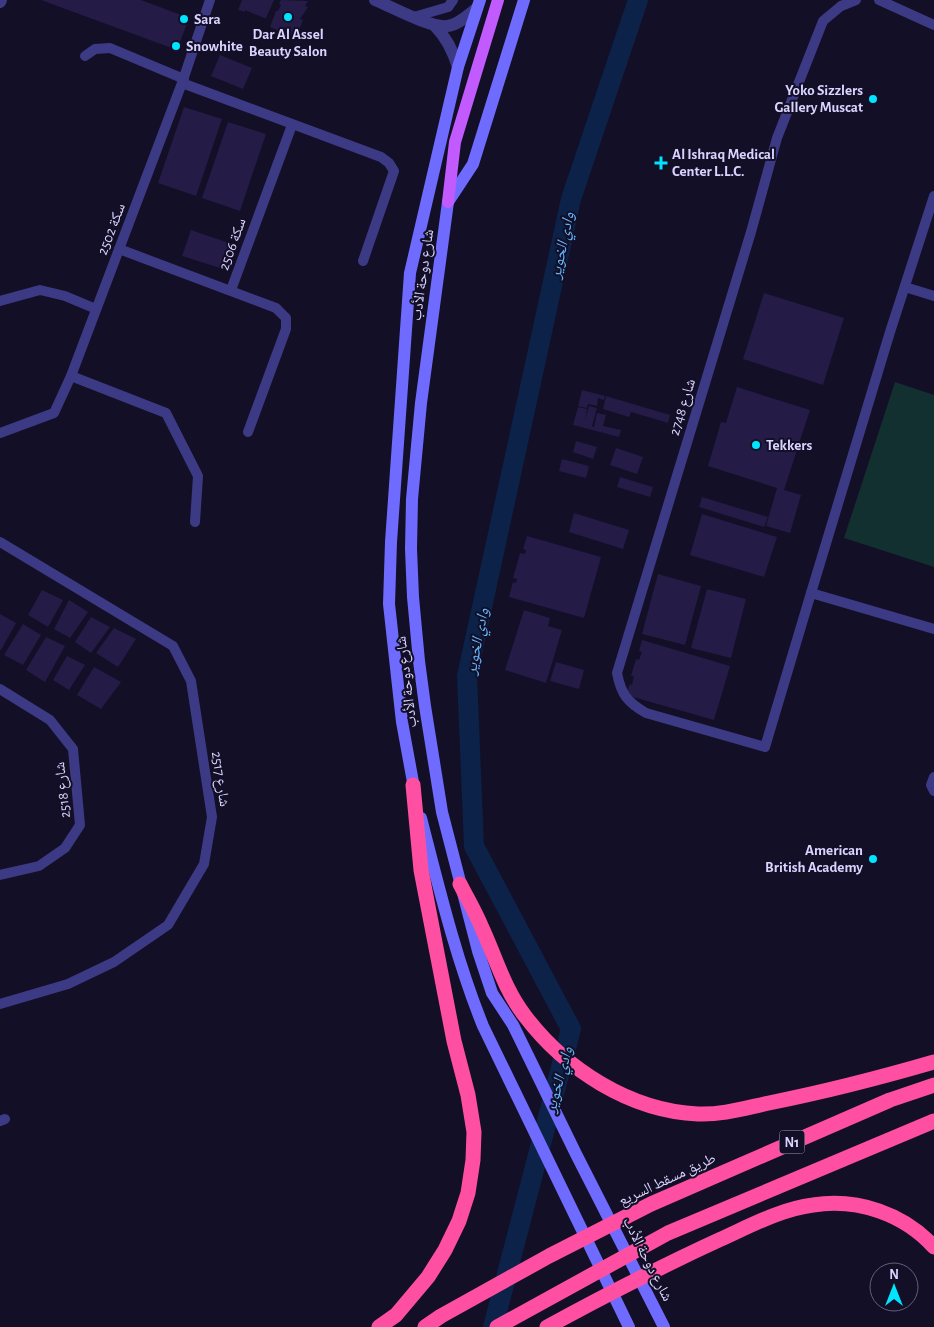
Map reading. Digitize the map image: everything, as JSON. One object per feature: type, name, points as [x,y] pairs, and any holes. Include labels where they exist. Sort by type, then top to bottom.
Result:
[{"type":"highway","points":[[378,1327],[396,1315],[428,1277],[445,1250],[459,1221],[468,1193],[473,1160],[474,1132],[468,1095],[452,1032],[421,870],[413,785]]},
{"type":"highway","points":[[460,884],[482,928],[502,978],[525,1017],[554,1049],[579,1069],[609,1090],[639,1102],[676,1112],[716,1114],[852,1085],[934,1062]]},
{"type":"highway","name":"طريق مسقط السريع","points":[[425,1327],[441,1316],[549,1256],[651,1204],[890,1100],[934,1085]]},
{"type":"highway","name":"N1","points":[[496,1327],[668,1233],[934,1121]]},
{"type":"highway","points":[[547,1327],[680,1258],[747,1227],[805,1206],[826,1203],[862,1206],[885,1213],[906,1224],[934,1247]]},
{"type":"main road","points":[[448,202],[456,142],[498,0]]},
{"type":"main road","name":"شارع دوحة الأدب","points":[[524,0],[473,164],[448,202],[421,403],[412,499],[411,549],[414,606],[425,706],[442,812],[478,951],[492,993],[513,1024],[576,1154],[664,1327]]},
{"type":"main road","name":"شارع دوحة الأدب","points":[[478,4],[458,67],[410,272],[390,542],[389,604],[402,722],[413,785],[437,881],[469,990],[484,1026],[630,1327]]},
{"type":"street","name":"2502 سكة","points":[[0,433],[54,413],[71,376],[183,81],[210,0]]},
{"type":"street","points":[[376,0],[435,26],[448,26],[459,22],[478,4]]},
{"type":"street","points":[[414,17],[448,7],[453,0]]},
{"type":"street","name":"شارع 2748","points":[[811,593],[765,747],[646,713],[631,705],[620,687],[617,672],[751,232],[777,138],[824,21],[841,6],[856,0]]},
{"type":"street","points":[[879,0],[934,25]]},
{"type":"street","points":[[435,26],[449,44],[458,67]]},
{"type":"street","points":[[86,56],[95,49],[110,48],[183,81],[292,125],[381,157],[389,163],[394,171],[363,261]]},
{"type":"street","name":"سكة 2506","points":[[119,249],[231,290],[292,125]]},
{"type":"street","points":[[934,196],[811,593],[934,629]]},
{"type":"street","points":[[905,287],[934,296]]},
{"type":"street","points":[[0,301],[40,290],[66,296],[96,309]]},
{"type":"street","points":[[231,290],[276,308],[286,318],[286,329],[248,432]]},
{"type":"street","points":[[71,376],[166,413],[198,476],[195,522]]},
{"type":"street","name":"2517 شارع","points":[[0,542],[173,646],[190,681],[212,817],[204,864],[168,925],[114,962],[68,984],[0,1004]]},
{"type":"street","name":"2518 شارع","points":[[0,689],[50,720],[73,750],[80,824],[65,848],[39,866],[0,875]]},
{"type":"street","points":[[934,777],[931,784],[934,791]]},
{"type":"green space","points":[[895,382],[934,395],[934,567],[844,538]]},
{"type":"building","points":[[41,0],[141,0],[189,18],[177,50]]},
{"type":"building","points":[[242,0],[274,0],[266,18],[264,18],[245,10],[245,12],[238,10]]},
{"type":"building","name":"Dar Al Assel Beauty Salon","points":[[281,0],[308,1],[305,6],[308,7],[300,19],[303,20],[296,38],[270,27],[276,11],[278,11],[281,5],[279,4]]},
{"type":"building","points":[[220,55],[252,68],[243,89],[211,76]]},
{"type":"building","points":[[184,107],[222,119],[196,196],[158,183]]},
{"type":"building","points":[[228,122],[266,134],[240,211],[202,198]]},
{"type":"building","points":[[191,230],[229,243],[220,268],[182,256]]},
{"type":"building","points":[[764,293],[844,318],[823,385],[743,359]]},
{"type":"building","name":"Tekkers","points":[[737,387],[810,410],[784,490],[801,495],[790,533],[766,526],[777,488],[708,466],[721,422],[726,423]]},
{"type":"building","points":[[582,390],[605,396],[604,400],[598,398],[597,406],[588,404],[587,408],[578,406]]},
{"type":"building","points":[[606,396],[670,415],[668,423],[631,412],[629,417],[603,409]]},
{"type":"building","points":[[589,406],[597,408],[592,426],[594,427],[597,413],[606,415],[603,426],[621,430],[619,437],[573,425],[578,407],[587,409],[585,420]]},
{"type":"building","points":[[576,441],[597,447],[593,459],[573,452]]},
{"type":"building","points":[[616,448],[643,457],[637,474],[610,465]]},
{"type":"building","points":[[562,459],[589,466],[586,478],[559,471]]},
{"type":"building","points":[[620,477],[653,487],[650,497],[617,487]]},
{"type":"building","points":[[702,497],[768,517],[764,527],[699,507]]},
{"type":"building","points":[[574,513],[629,530],[623,549],[569,532]]},
{"type":"building","points":[[702,514],[777,537],[764,577],[690,555]]},
{"type":"building","points":[[527,536],[601,557],[584,618],[509,597],[513,582],[516,583],[517,579],[513,578],[520,553],[525,554],[526,550],[523,549]]},
{"type":"building","points":[[658,574],[701,586],[685,645],[642,634]]},
{"type":"building","points":[[707,589],[746,599],[731,658],[691,648]]},
{"type":"building","points":[[42,590],[63,600],[48,627],[28,615]]},
{"type":"building","points":[[69,600],[88,612],[70,638],[54,629]]},
{"type":"building","points":[[524,610],[550,618],[548,626],[562,630],[546,683],[505,670]]},
{"type":"building","points":[[0,614],[16,623],[1,650],[0,650]]},
{"type":"building","points":[[91,617],[110,627],[91,653],[75,642]]},
{"type":"building","points":[[23,624],[41,635],[23,665],[4,655]]},
{"type":"building","points":[[114,628],[136,639],[118,667],[96,653]]},
{"type":"building","points":[[46,637],[65,646],[45,682],[26,670]]},
{"type":"building","points":[[642,640],[730,666],[714,720],[626,695],[630,684],[632,685],[634,676],[631,676],[636,659],[639,660],[642,652],[639,651]]},
{"type":"building","points":[[67,656],[85,665],[69,690],[53,680]]},
{"type":"building","points":[[556,662],[584,670],[579,689],[550,681]]},
{"type":"building","points":[[94,667],[121,682],[101,709],[77,695]]},
{"type":"waterway","name":"وادي الخوير","points":[[493,1327],[571,1029],[474,846],[467,676],[571,199],[638,0]]},
{"type":"place","name":"Dar Al Assel Beauty Salon","points":[[288,17]]},
{"type":"place","name":"Sara","points":[[184,19]]},
{"type":"place","name":"Snowhite","points":[[176,46]]},
{"type":"place","name":"Yoko Sizzlers Gallery Muscat","points":[[873,99]]},
{"type":"place","name":"Al Ishraq Medical Center L.L.C.","points":[[661,163]]},
{"type":"place","name":"Tekkers","points":[[756,445]]},
{"type":"place","name":"American British Academy","points":[[873,859]]}]
